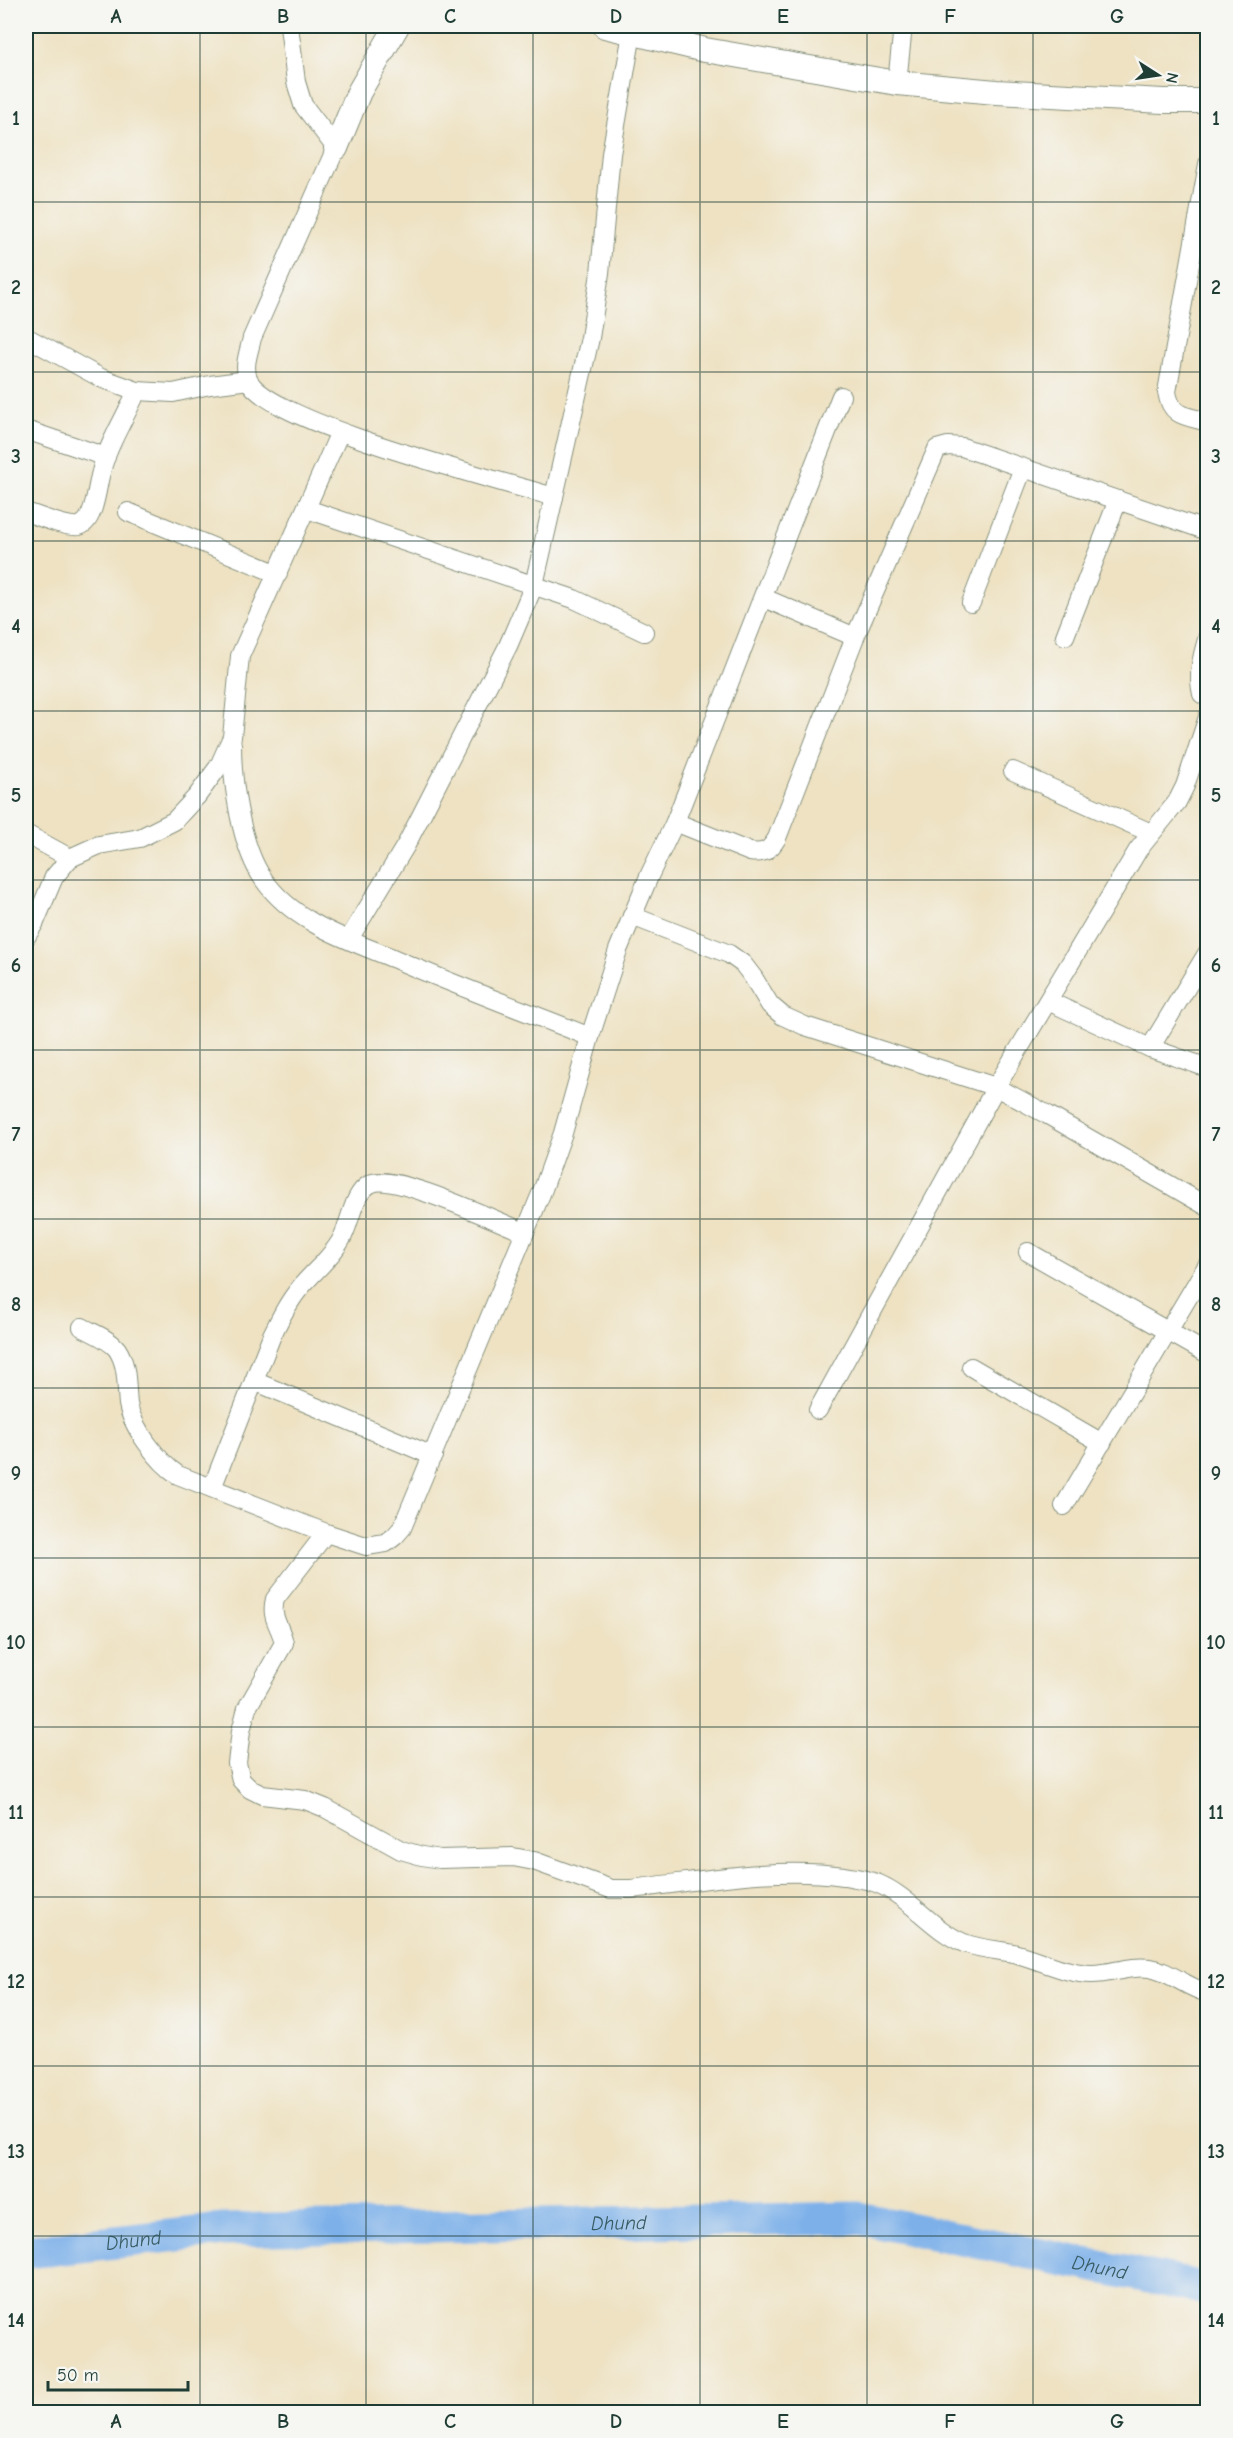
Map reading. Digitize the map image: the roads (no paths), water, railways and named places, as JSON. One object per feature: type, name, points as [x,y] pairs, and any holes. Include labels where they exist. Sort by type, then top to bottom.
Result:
[{"type":"street","points":[[290,26],[296,82],[303,105],[336,148]]},
{"type":"street","points":[[397,26],[359,92],[252,338],[245,363],[249,380],[261,395],[278,406],[340,432],[554,497]]},
{"type":"street","points":[[605,26],[648,32],[705,50],[897,83],[996,92],[1163,101],[1208,101]]},
{"type":"street","points":[[897,83],[903,26]]},
{"type":"street","points":[[349,939],[406,845],[508,646],[534,585],[585,358],[597,294],[611,154],[648,32]]},
{"type":"street","points":[[1208,164],[1167,392],[1169,405],[1179,414],[1208,422]]},
{"type":"street","points":[[26,337],[101,378],[137,391],[173,393],[249,380]]},
{"type":"street","points":[[26,512],[69,525],[78,526],[85,523],[92,513],[106,457],[137,391]]},
{"type":"street","points":[[82,1327],[116,1347],[125,1369],[129,1407],[133,1421],[164,1466],[178,1475],[326,1533],[366,1546],[386,1543],[402,1528],[563,1133],[618,950],[675,822],[841,396]]},
{"type":"street","points":[[26,430],[106,457]]},
{"type":"street","points":[[340,432],[240,656],[232,737],[232,770],[246,846],[264,880],[292,910],[349,939],[460,987],[590,1037]]},
{"type":"street","points":[[675,822],[750,852],[762,853],[770,850],[777,838],[855,637],[937,449],[948,446],[962,447],[1208,531]]},
{"type":"street","points":[[971,603],[1023,468]]},
{"type":"street","points":[[1065,636],[1118,500]]},
{"type":"street","points":[[306,510],[574,599],[644,632]]},
{"type":"street","points":[[128,512],[278,574]]},
{"type":"street","points":[[764,598],[855,637]]},
{"type":"street","points":[[1208,636],[1201,657],[1198,681],[1202,694],[1208,698]]},
{"type":"street","points":[[818,1410],[996,1087],[1138,850],[1166,819],[1177,802],[1185,786],[1208,717]]},
{"type":"street","points":[[26,938],[54,877],[70,858],[99,845],[140,838],[174,821],[197,796],[219,766],[232,737]]},
{"type":"street","points":[[1013,771],[1151,833]]},
{"type":"street","points":[[26,834],[70,858]]},
{"type":"street","points":[[632,916],[712,945],[729,954],[742,964],[770,1005],[783,1016],[805,1026],[996,1087],[1208,1207]]},
{"type":"street","points":[[1150,1048],[1208,952]]},
{"type":"street","points":[[1048,1001],[1150,1048],[1208,1068]]},
{"type":"street","points":[[212,1488],[284,1312],[299,1289],[341,1241],[359,1195],[370,1183],[386,1181],[410,1186],[524,1232]]},
{"type":"street","points":[[1028,1252],[1208,1353]]},
{"type":"street","points":[[1064,1506],[1208,1264]]},
{"type":"street","points":[[971,1367],[1102,1443]]},
{"type":"street","points":[[254,1381],[433,1456]]},
{"type":"street","points":[[326,1533],[275,1599],[272,1611],[274,1621],[282,1631],[284,1643],[247,1708],[241,1731],[237,1763],[241,1780],[250,1789],[262,1795],[305,1800],[325,1808],[401,1850],[422,1856],[440,1859],[513,1857],[534,1861],[611,1889],[631,1889],[789,1872],[860,1878],[877,1883],[894,1892],[947,1934],[965,1943],[1012,1953],[1069,1971],[1089,1974],[1104,1974],[1135,1967],[1152,1968],[1170,1975],[1192,1990],[1208,1993]]},
{"type":"waterway","name":"Dhund","points":[[26,2252],[223,2230],[858,2218],[1208,2289]]}]
